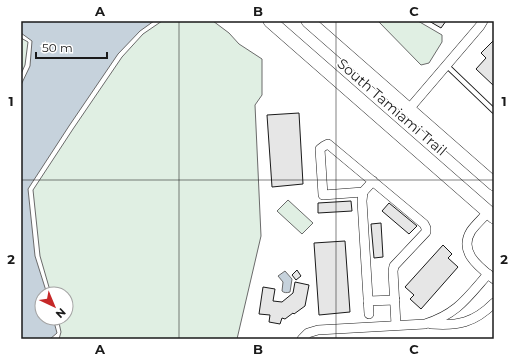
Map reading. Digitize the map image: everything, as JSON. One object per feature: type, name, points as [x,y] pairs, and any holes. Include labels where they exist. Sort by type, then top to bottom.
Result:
[{"type":"main road","name":"South Tamiami Trail","points":[[270,21],[491,214]]},
{"type":"main road","name":"South Tamiami Trail","points":[[308,21],[494,184]]},
{"type":"street","points":[[408,109],[483,21]]},
{"type":"street","points":[[363,192],[323,195],[320,149],[328,144],[424,224],[426,228],[426,232],[394,266],[396,325]]},
{"type":"street","points":[[369,314],[362,201],[363,192],[372,181]]},
{"type":"street","points":[[425,324],[448,315],[491,276],[472,259],[467,251],[467,242],[471,231],[491,214]]},
{"type":"street","points":[[368,301],[394,300]]},
{"type":"street","points":[[302,339],[308,333],[318,330],[396,325],[453,325],[463,323],[483,313],[494,303]]},
{"type":"lane","points":[[446,64],[494,111]]},
{"type":"green space","points":[[162,21],[213,21],[229,33],[239,44],[262,59],[262,95],[255,105],[261,236],[237,339],[59,339],[61,332],[60,326],[74,326],[74,286],[49,286],[40,256],[33,190],[122,57],[143,34]]},
{"type":"green space","points":[[378,21],[418,21],[442,35],[442,42],[429,63],[421,65]]},
{"type":"green space","points":[[21,38],[28,42],[25,65],[21,74]]},
{"type":"green space","points":[[288,200],[313,223],[302,234],[277,211]]},
{"type":"shaded area","points":[[21,21],[154,21],[140,31],[118,54],[28,189],[35,256],[44,286],[34,286],[34,326],[55,326],[57,333],[50,339],[21,339],[21,85],[30,66],[32,41],[21,33]]},
{"type":"shaded area","points":[[285,271],[292,279],[290,292],[288,293],[282,291],[283,282],[278,276]]},
{"type":"building","points":[[429,21],[446,21],[441,28]]},
{"type":"building","points":[[494,40],[494,86],[476,69],[486,58],[481,53]]},
{"type":"building","points":[[299,113],[303,184],[272,187],[267,115]]},
{"type":"building","points":[[351,201],[352,211],[318,213],[318,203]]},
{"type":"building","points":[[389,203],[417,226],[409,234],[382,211]]},
{"type":"building","points":[[381,223],[383,257],[374,258],[371,224]]},
{"type":"building","points":[[345,241],[350,312],[319,315],[314,243]]},
{"type":"building","points":[[443,245],[452,254],[448,258],[458,267],[421,309],[410,299],[414,295],[405,287]]},
{"type":"building","points":[[297,270],[301,276],[296,280],[292,275]]},
{"type":"building","points":[[295,282],[309,285],[305,306],[285,319],[282,318],[280,324],[269,322],[270,315],[259,314],[263,287],[275,289],[273,301],[282,302],[293,293]]}]
